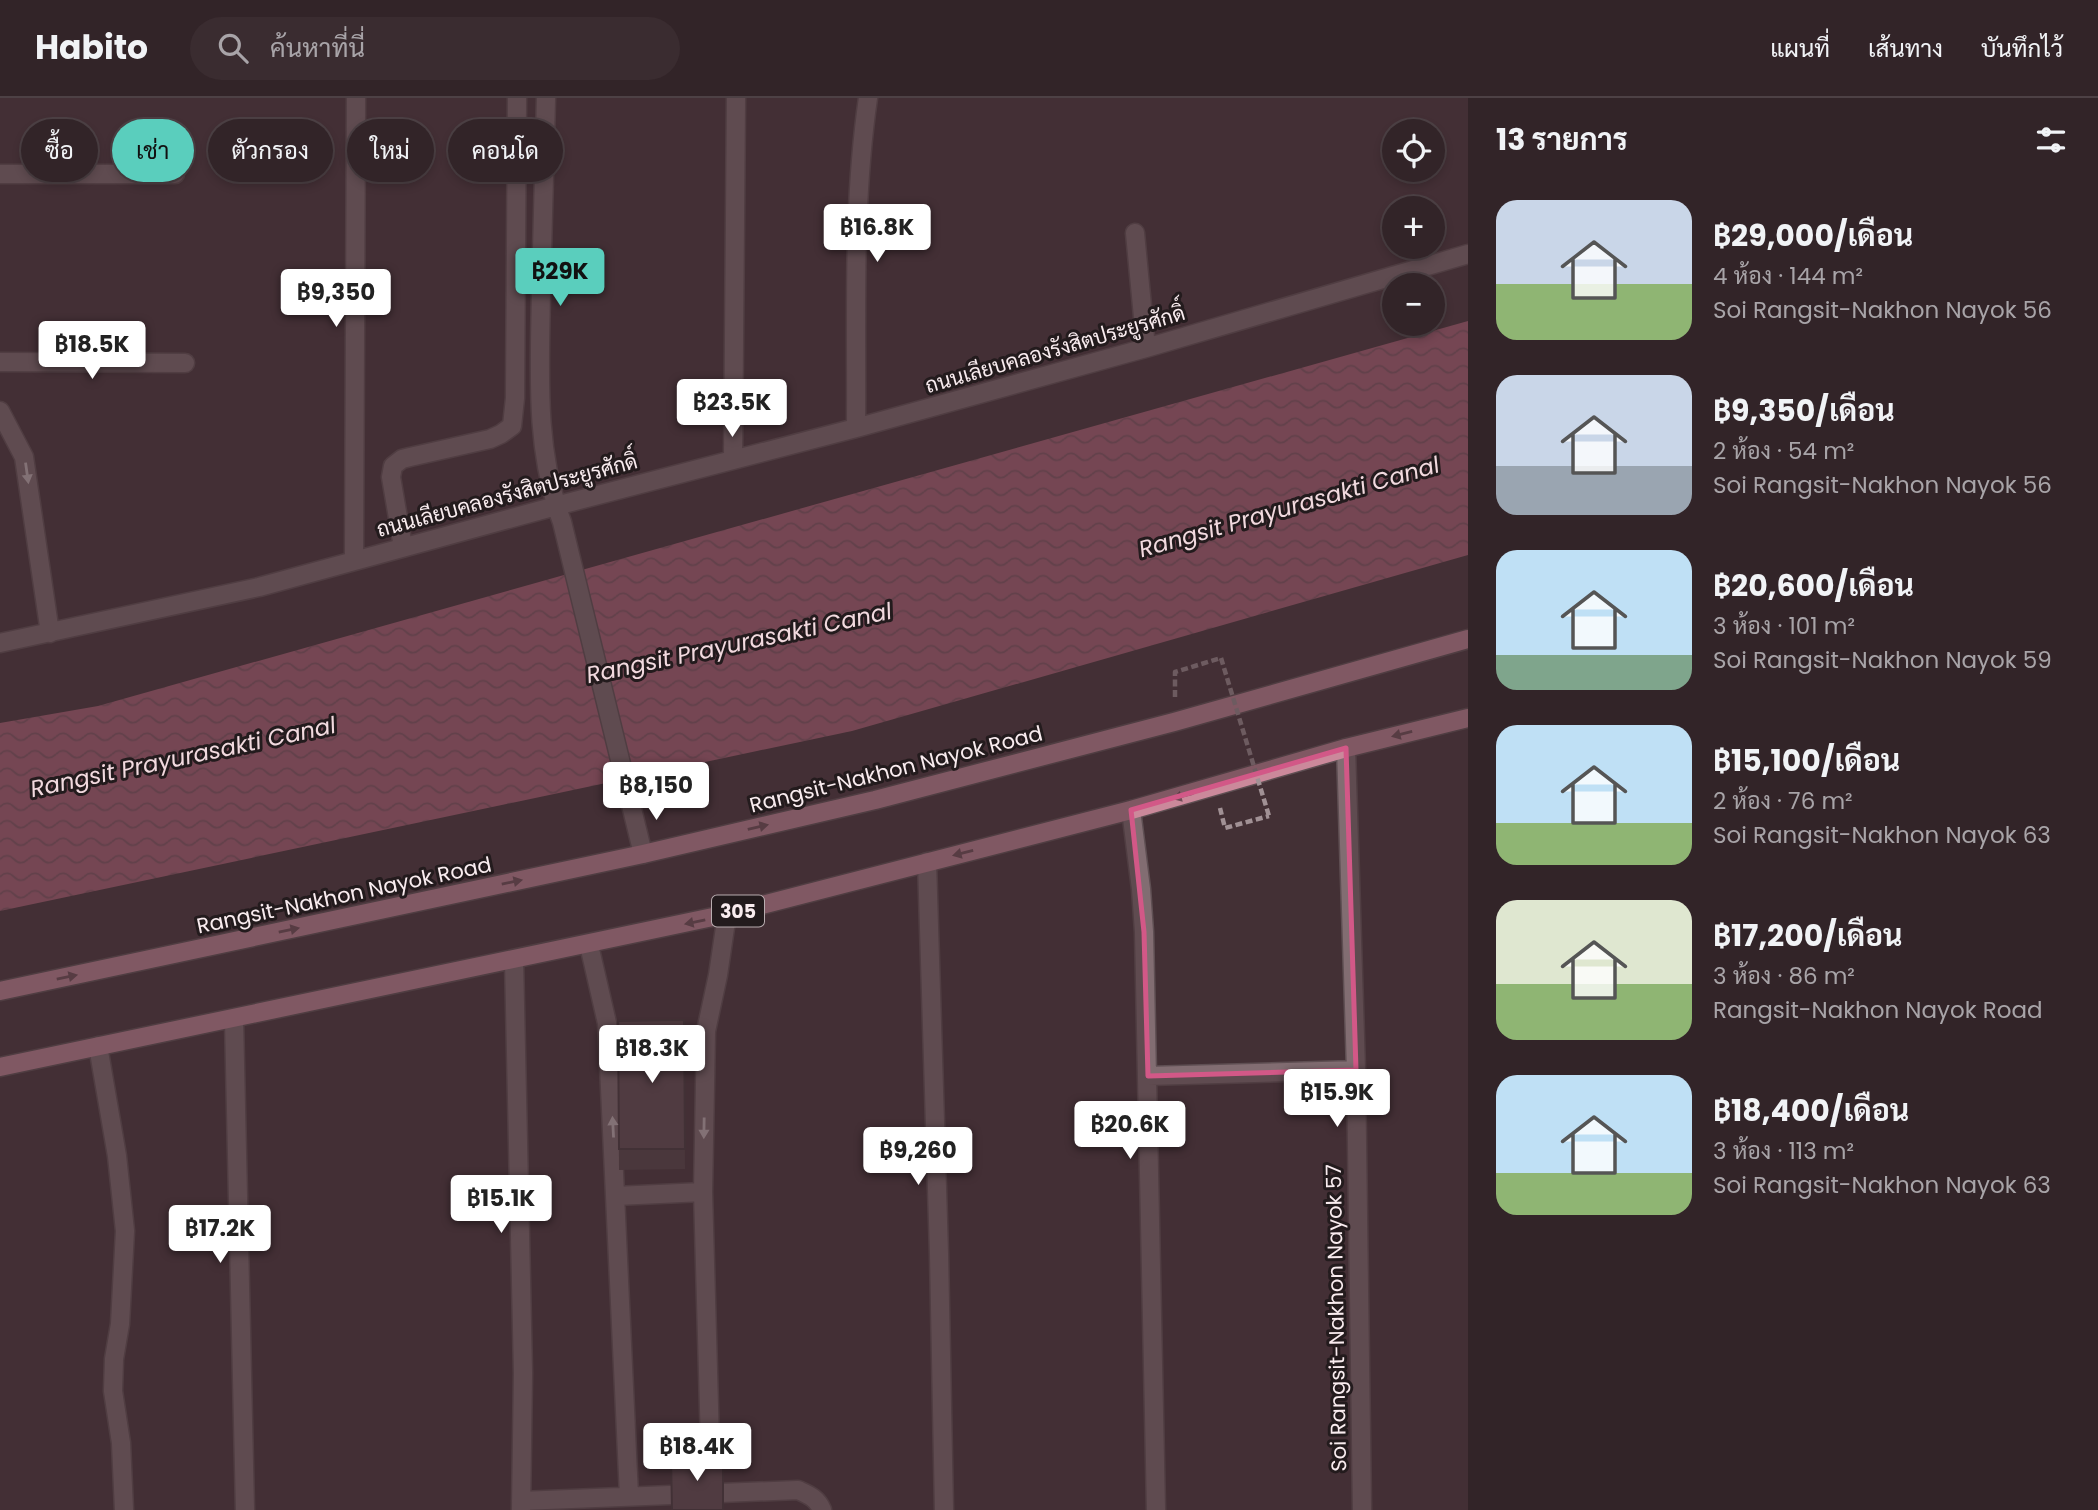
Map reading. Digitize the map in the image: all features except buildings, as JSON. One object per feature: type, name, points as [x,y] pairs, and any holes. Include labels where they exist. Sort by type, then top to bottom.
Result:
[{"type":"main road","name":"Rangsit-Nakhon Nayok Road","points":[[0,991],[643,854],[876,800],[1174,722],[1468,639]]},
{"type":"main road","name":"305","points":[[0,1068],[727,914],[1131,810],[1346,748],[1468,718]]},
{"type":"street","points":[[354,560],[356,98]]},
{"type":"street","points":[[402,547],[391,477],[393,466],[402,459],[490,439],[512,426],[515,398],[517,98]]},
{"type":"street","points":[[546,98],[541,431],[547,467],[643,854]]},
{"type":"street","points":[[733,459],[736,98]]},
{"type":"street","points":[[856,428],[858,203],[868,98]]},
{"type":"street","points":[[0,174],[112,174]]},
{"type":"street","points":[[1135,233],[1146,348]]},
{"type":"street","name":"ถนนเลียบคลองรังสิตประยูรศักดิ์","points":[[0,643],[259,587],[402,547],[559,514],[733,459],[1146,348],[1468,254]]},
{"type":"street","points":[[0,362],[185,363]]},
{"type":"street","points":[[0,411],[24,457],[50,633]]},
{"type":"street","name":"Soi Rangsit-Nakhon Nayok 57","points":[[1346,748],[1356,1070],[1362,1510]]},
{"type":"street","points":[[1131,810],[1144,932],[1156,1510]]},
{"type":"street","points":[[926,862],[939,1254],[944,1510]]},
{"type":"street","points":[[712,1493],[702,1192],[706,1031],[727,914]]},
{"type":"street","points":[[589,945],[607,1023],[629,1496]]},
{"type":"street","points":[[514,960],[523,1373],[521,1506],[589,1504],[629,1496],[798,1490],[811,1496],[822,1510]]},
{"type":"street","points":[[234,1020],[244,1510]]},
{"type":"street","points":[[98,1046],[117,1156],[125,1231],[121,1324],[114,1359],[113,1391],[121,1443],[124,1510]]},
{"type":"street","points":[[1148,1076],[1356,1070]]},
{"type":"street","points":[[616,1196],[702,1192]]},
{"type":"path","points":[[1174,722],[1175,672],[1221,658],[1269,816],[1225,828],[1215,787]]},
{"type":"highlighted area","points":[[1346,748],[1356,1070],[1148,1076],[1144,932],[1131,810]]},
{"type":"water","name":"Rangsit Prayurasakti Canal","points":[[1468,321],[1468,555],[852,731],[0,911],[0,723],[98,706],[1415,336],[1445,336],[1445,327]]}]
